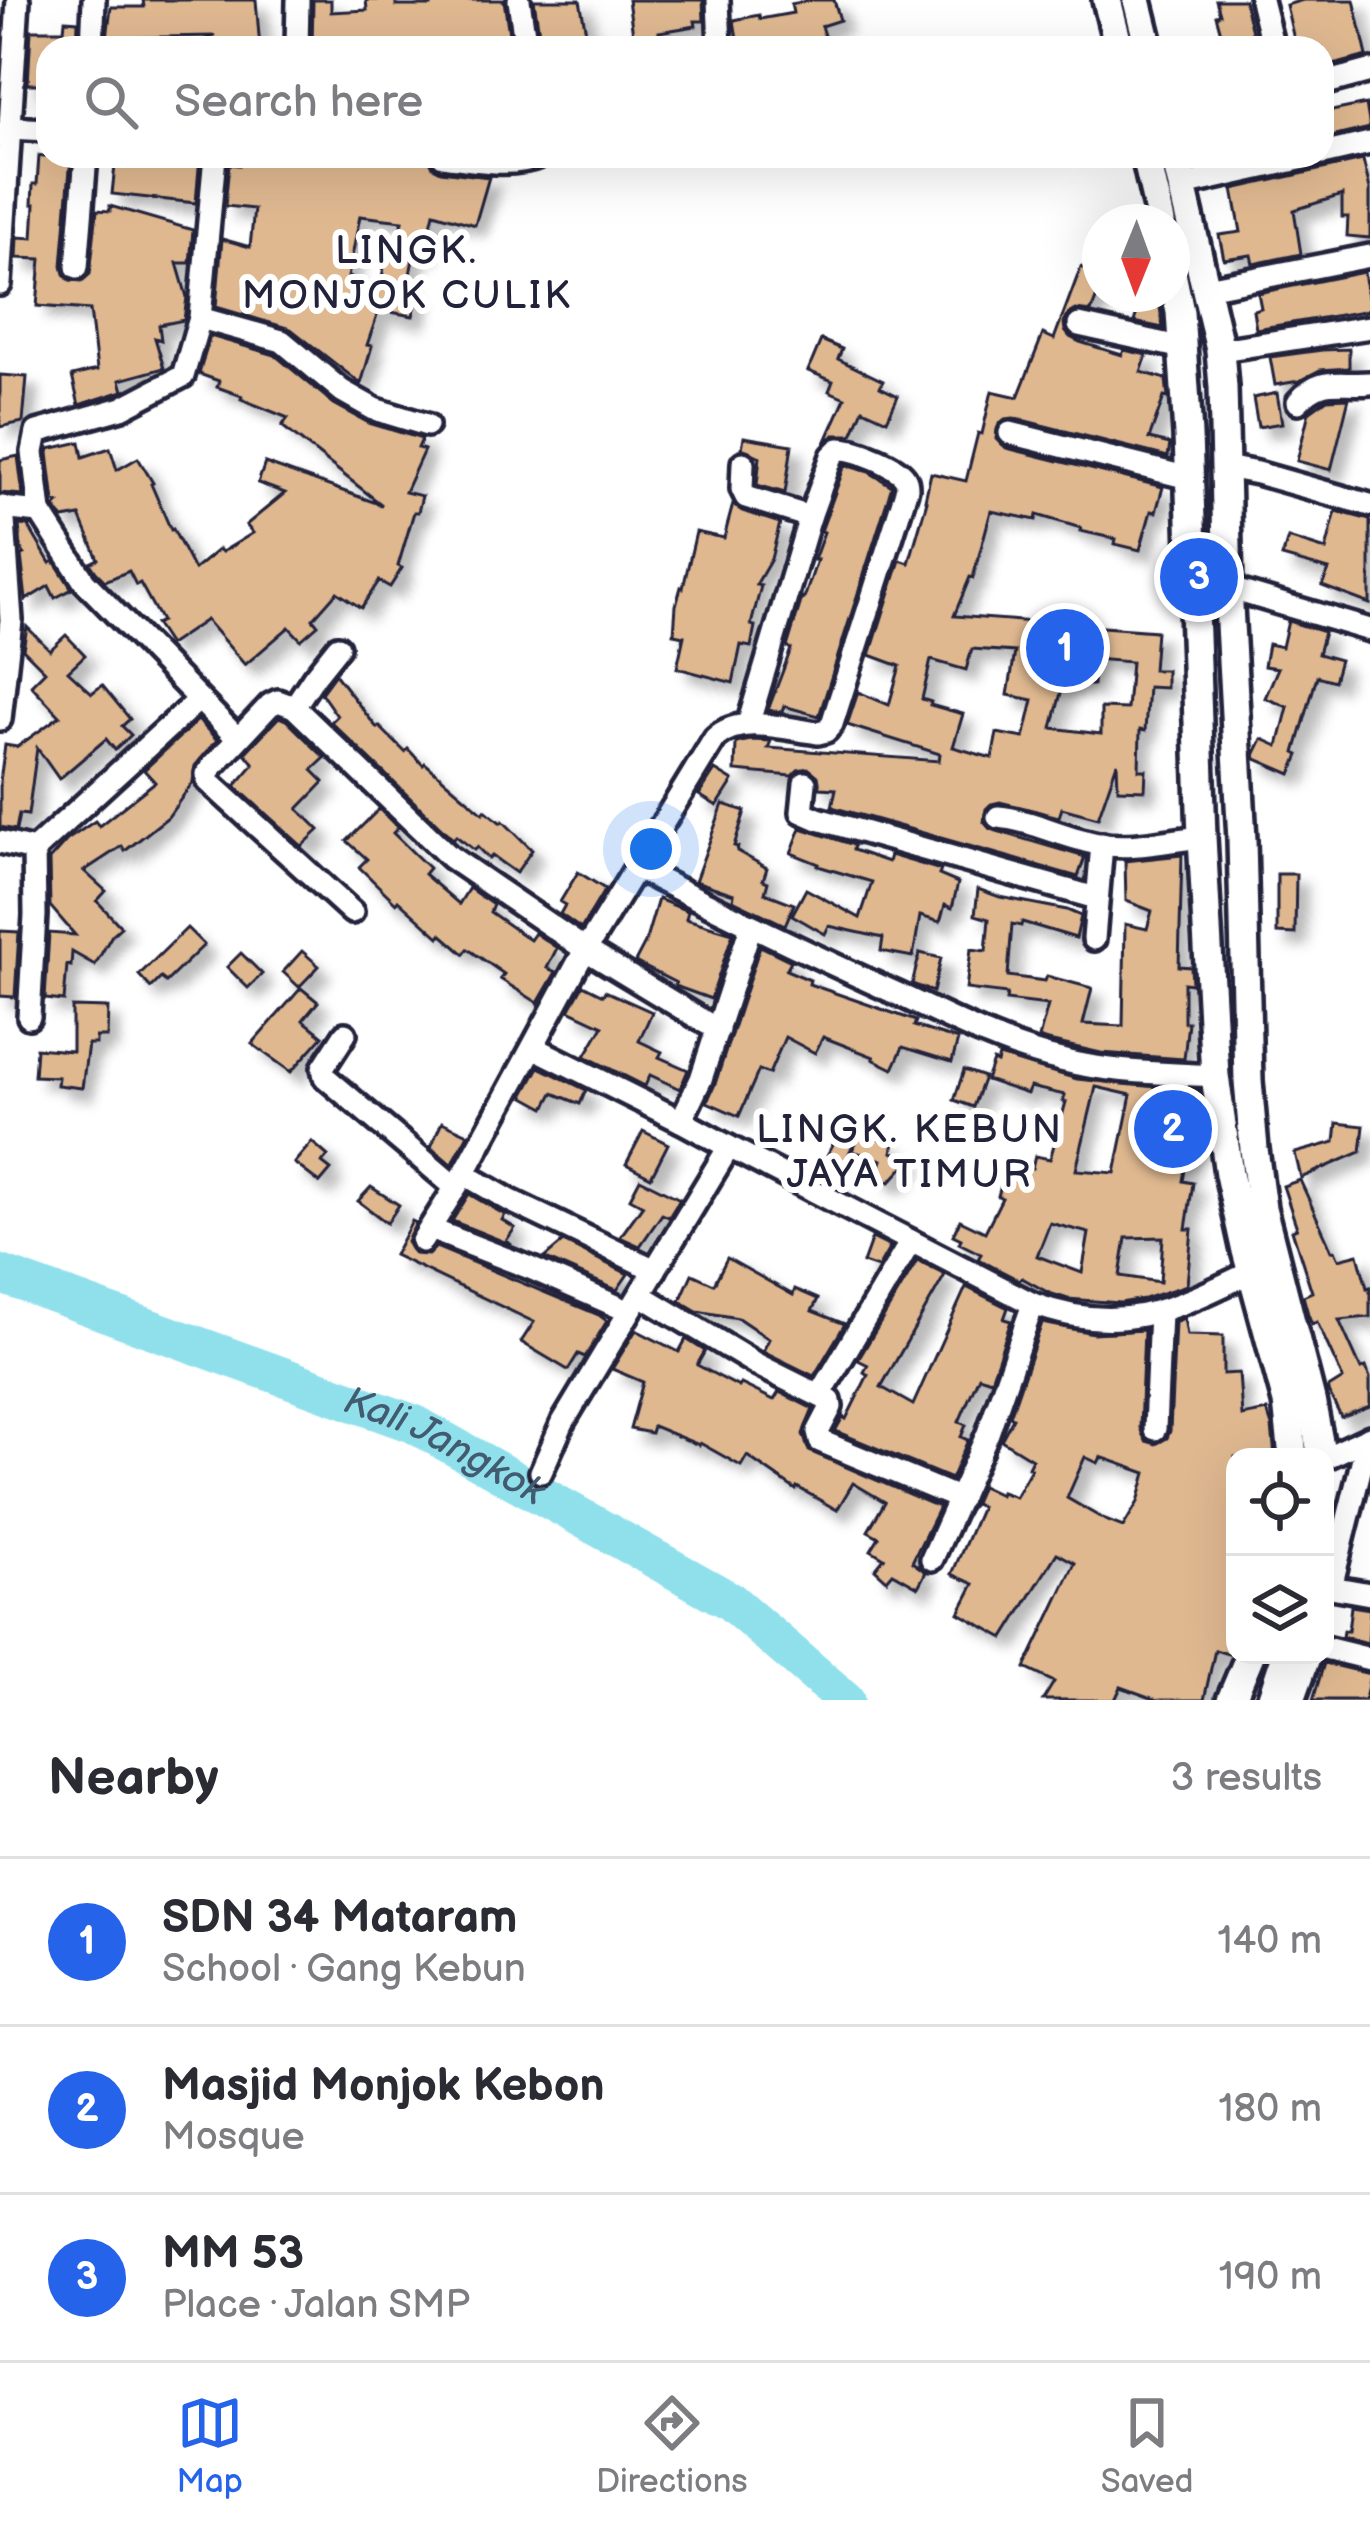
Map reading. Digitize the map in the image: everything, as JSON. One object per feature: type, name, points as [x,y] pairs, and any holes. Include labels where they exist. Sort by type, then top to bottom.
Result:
[{"type":"main road","points":[[1107,0],[1116,36]]},
{"type":"main road","points":[[1137,0],[1146,36]]},
{"type":"main road","points":[[1149,168],[1157,204]]},
{"type":"main road","points":[[1178,168],[1183,204]]},
{"type":"main road","points":[[1190,253],[1207,288],[1220,350],[1248,1081],[1262,1208],[1322,1448]]},
{"type":"main road","points":[[1180,312],[1215,1076],[1229,1174],[1287,1402],[1292,1448]]},
{"type":"main road","points":[[1207,922],[1244,916]]},
{"type":"main road","points":[[1231,1700],[1246,1664]]},
{"type":"main road","points":[[1271,1700],[1283,1664]]},
{"type":"street","points":[[0,284],[18,0]]},
{"type":"street","points":[[92,36],[94,0]]},
{"type":"street","points":[[297,36],[298,0]]},
{"type":"street","points":[[519,0],[524,36]]},
{"type":"street","points":[[718,0],[720,36]]},
{"type":"street","points":[[1261,0],[1270,36]]},
{"type":"street","points":[[1334,81],[1370,71]]},
{"type":"street","points":[[9,128],[36,129]]},
{"type":"street","points":[[1334,151],[1370,143]]},
{"type":"street","points":[[77,267],[85,168]]},
{"type":"street","points":[[214,168],[200,318],[188,368],[177,382],[122,408],[37,432],[33,452],[40,512],[84,581],[238,738]]},
{"type":"street","points":[[1183,185],[1259,168]]},
{"type":"street","points":[[1207,288],[1370,256]]},
{"type":"street","points":[[200,318],[282,341],[342,391],[374,410],[427,424]]},
{"type":"street","points":[[1078,325],[1183,348]]},
{"type":"street","points":[[1220,350],[1370,327]]},
{"type":"street","points":[[1298,402],[1324,383],[1370,383]]},
{"type":"street","points":[[1010,433],[1189,478]]},
{"type":"street","points":[[748,725],[832,456],[839,449],[858,451],[905,477],[907,492],[829,728],[818,733],[748,725],[726,729],[715,738],[586,950],[426,1235],[634,1303],[820,1395],[832,1404],[818,1432],[820,1442],[960,1499]]},
{"type":"street","points":[[743,463],[746,497],[810,517]]},
{"type":"street","points":[[1226,467],[1370,505]]},
{"type":"street","points":[[0,719],[11,620],[2,507],[40,512]]},
{"type":"street","points":[[1228,588],[1370,630]]},
{"type":"street","points":[[294,707],[338,647]]},
{"type":"street","points":[[28,1016],[34,850],[198,700]]},
{"type":"street","points":[[352,912],[208,781],[207,774],[273,703],[283,701],[294,707],[450,856],[586,950],[718,1030]]},
{"type":"street","points":[[805,783],[802,812],[818,819],[1096,898]]},
{"type":"street","points":[[998,817],[1120,846],[1202,837]]},
{"type":"street","points":[[0,842],[34,850]]},
{"type":"street","points":[[1094,939],[1102,844]]},
{"type":"street","points":[[636,868],[952,1019],[1057,1060],[1123,1071],[1215,1076]]},
{"type":"street","points":[[681,1121],[701,1079],[751,926]]},
{"type":"street","points":[[345,1034],[323,1068],[325,1077],[460,1180],[655,1270]]},
{"type":"street","points":[[533,1047],[1033,1304],[1058,1312],[1126,1320],[1160,1312],[1253,1271]]},
{"type":"street","points":[[541,1472],[563,1421],[729,1147]]},
{"type":"street","points":[[820,1395],[910,1240]]},
{"type":"street","points":[[932,1559],[988,1433],[1033,1304]]},
{"type":"street","points":[[1155,1429],[1160,1312]]},
{"type":"street","points":[[1334,1453],[1369,1437]]},
{"type":"street","points":[[1334,1574],[1369,1437]]},
{"type":"street","points":[[1334,1597],[1370,1594]]},
{"type":"street","points":[[1334,1650],[1370,1659]]},
{"type":"street","points":[[1294,1700],[1307,1664]]},
{"type":"building","points":[[143,0],[256,0],[259,36],[107,36],[111,7],[144,7]]},
{"type":"building","points":[[313,0],[331,0],[331,12],[367,10],[366,0],[431,6],[431,0],[504,0],[509,36],[312,36]]},
{"type":"building","points":[[534,0],[580,0],[587,36],[539,36]]},
{"type":"building","points":[[628,0],[703,0],[704,21],[695,21],[696,26],[659,32],[660,36],[633,36]]},
{"type":"building","points":[[834,0],[840,20],[821,26],[824,36],[736,36],[734,20],[793,13],[791,4]]},
{"type":"building","points":[[1216,0],[1244,0],[1253,36],[1222,36],[1216,15],[1220,14]]},
{"type":"building","points":[[1303,0],[1354,0],[1367,56],[1334,65],[1334,36],[1293,36],[1286,5]]},
{"type":"building","points":[[65,20],[78,21],[77,36],[36,36],[36,84],[28,84],[31,30],[64,30]]},
{"type":"building","points":[[1366,104],[1370,128],[1334,136],[1334,111]]},
{"type":"building","points":[[1363,160],[1370,189],[1370,238],[1347,236],[1342,195],[1294,210],[1301,254],[1253,264],[1251,255],[1224,259],[1219,235],[1241,232],[1233,189]]},
{"type":"building","points":[[38,168],[70,168],[62,266],[70,280],[82,281],[90,274],[97,210],[110,211],[110,206],[193,230],[190,263],[177,263],[187,297],[184,320],[159,325],[161,340],[155,338],[164,368],[120,380],[123,391],[79,405],[72,376],[97,370],[90,310],[37,306],[41,259],[17,258],[18,237],[33,238],[33,184],[37,184]]},
{"type":"building","points":[[115,168],[199,168],[196,203],[112,194]]},
{"type":"building","points":[[229,168],[435,168],[489,177],[475,225],[434,213],[425,251],[415,249],[407,290],[419,293],[413,316],[379,310],[361,384],[291,329],[216,307],[222,239],[250,247],[254,209],[225,206]],"holes":[[[360,216],[403,221],[394,257],[386,255],[381,284],[348,277]]]},
{"type":"building","points":[[1082,267],[1082,311],[1069,314],[1065,331],[1080,342],[1122,355],[1124,350],[1147,355],[1141,372],[1166,379],[1168,398],[1164,397],[1149,439],[1170,444],[1168,457],[1014,418],[999,424],[996,438],[1006,448],[1163,487],[1140,550],[1037,515],[1036,520],[991,511],[973,578],[954,616],[1156,631],[1153,670],[1166,670],[1166,688],[1148,687],[1145,731],[1140,730],[1139,770],[1146,770],[1145,790],[1118,789],[1117,763],[1098,818],[1062,808],[1059,817],[1000,802],[986,809],[984,822],[990,829],[1085,857],[1078,877],[832,807],[836,789],[820,788],[818,776],[808,768],[792,776],[735,771],[736,743],[751,740],[771,741],[768,748],[939,761],[940,754],[847,725],[858,692],[889,705],[900,666],[870,655],[900,560],[909,563],[931,473],[966,481],[992,391],[1018,397],[1043,334],[1054,339]],"holes":[[[972,649],[1015,652],[1008,695],[1033,700],[1024,738],[997,733],[992,758],[953,747],[963,714],[922,699],[931,660],[966,670]],[[1094,659],[1131,662],[1127,709],[1101,708],[1101,734],[1052,728],[1063,685],[1093,685]]]},
{"type":"building","points":[[1364,272],[1370,310],[1256,329],[1253,310],[1261,308],[1258,293]]},
{"type":"building","points":[[1137,312],[1161,312],[1163,328],[1134,322]]},
{"type":"building","points":[[210,336],[275,355],[334,404],[369,423],[422,439],[418,448],[424,450],[405,492],[422,496],[398,566],[402,568],[390,587],[379,581],[361,608],[337,592],[313,619],[318,625],[301,640],[289,627],[245,665],[206,620],[169,645],[155,624],[161,621],[129,571],[105,581],[96,572],[90,563],[98,559],[80,516],[63,519],[55,507],[59,503],[54,502],[48,453],[80,442],[83,457],[110,448],[117,470],[138,458],[194,570],[219,549],[222,552],[253,533],[246,525],[285,493],[258,483],[265,463],[382,505],[282,426],[288,418],[241,399],[217,387],[219,381],[199,374]]},
{"type":"building","points":[[821,340],[842,349],[838,359],[883,381],[880,387],[898,396],[887,420],[863,409],[852,435],[835,435],[826,441],[845,398],[829,391],[833,381],[808,371]]},
{"type":"building","points":[[1349,349],[1349,368],[1320,370],[1299,381],[1275,385],[1270,357]]},
{"type":"building","points":[[0,375],[27,377],[23,422],[0,427]]},
{"type":"building","points":[[1277,393],[1282,423],[1258,427],[1253,398]]},
{"type":"building","points":[[1349,398],[1331,470],[1297,461],[1309,412],[1327,399]]},
{"type":"building","points":[[744,437],[792,445],[785,493],[757,485],[760,457],[742,448]]},
{"type":"building","points":[[18,456],[23,495],[0,493],[0,460]]},
{"type":"building","points":[[845,465],[892,486],[819,716],[784,706],[782,712],[768,710],[791,649],[787,647],[817,560],[821,531]]},
{"type":"building","points":[[733,504],[780,523],[771,559],[756,585],[761,586],[751,647],[741,645],[733,683],[677,668],[684,636],[674,634],[676,605],[696,532],[724,538]]},
{"type":"building","points":[[1336,511],[1370,520],[1370,604],[1322,586],[1329,570],[1282,557],[1288,538],[1326,550]]},
{"type":"building","points":[[19,525],[31,526],[50,563],[54,561],[72,589],[55,598],[49,586],[26,600]]},
{"type":"building","points":[[1288,621],[1324,632],[1318,654],[1340,660],[1334,681],[1317,676],[1291,774],[1256,759],[1255,753],[1262,739],[1278,746],[1288,707],[1265,698],[1278,668],[1264,666],[1268,644],[1282,647]]},
{"type":"building","points":[[27,627],[50,650],[66,635],[85,655],[68,671],[92,693],[102,685],[130,719],[122,726],[131,735],[115,750],[106,739],[59,779],[37,748],[28,815],[19,814],[16,830],[0,827],[5,745],[17,747],[60,716],[31,685],[45,671],[23,649]]},
{"type":"building","points":[[335,674],[377,728],[483,813],[503,821],[532,850],[516,873],[477,847],[474,850],[456,836],[453,839],[331,722],[337,716],[321,693]]},
{"type":"building","points":[[279,717],[325,758],[312,770],[324,782],[298,809],[319,830],[302,846],[235,786],[254,764],[245,753]]},
{"type":"building","points":[[198,720],[217,740],[195,766],[193,782],[168,817],[125,851],[122,846],[84,871],[106,891],[97,901],[121,927],[95,965],[72,952],[64,1001],[45,999],[49,933],[75,935],[50,906],[49,860],[67,840],[95,821],[99,826],[155,782],[144,770]]},
{"type":"building","points":[[715,770],[733,781],[717,806],[699,795]]},
{"type":"building","points":[[723,804],[745,811],[734,846],[767,868],[765,893],[794,904],[785,925],[733,900],[734,894],[695,881]]},
{"type":"building","points":[[379,809],[398,828],[393,833],[429,868],[424,874],[459,904],[469,888],[493,905],[490,912],[530,940],[535,933],[557,948],[547,968],[556,972],[538,1003],[500,979],[504,974],[468,949],[464,954],[441,934],[439,937],[359,867],[367,859],[347,841]]},
{"type":"building","points":[[801,828],[888,862],[890,855],[941,870],[939,875],[958,883],[952,908],[945,905],[940,922],[920,916],[913,957],[881,951],[883,938],[829,926],[825,934],[792,915],[806,889],[860,918],[872,882],[791,853]]},
{"type":"building","points":[[1182,855],[1179,966],[1191,967],[1192,984],[1184,983],[1184,1022],[1188,1022],[1184,1059],[1101,1053],[1044,1040],[1039,1038],[1048,1005],[966,989],[971,949],[986,951],[989,919],[975,915],[978,889],[1081,916],[1076,938],[1022,922],[1021,926],[1012,924],[1008,976],[1045,981],[1047,976],[1092,988],[1083,1024],[1123,1026],[1125,924],[1147,929],[1152,911],[1126,901],[1125,861]]},
{"type":"building","points":[[578,872],[605,889],[581,929],[560,914],[565,905],[560,902]]},
{"type":"building","points":[[1277,874],[1296,874],[1295,934],[1277,933]]},
{"type":"building","points":[[658,899],[688,911],[686,919],[733,933],[711,999],[675,986],[635,962]]},
{"type":"building","points":[[187,928],[204,945],[166,982],[161,978],[151,988],[139,975]]},
{"type":"building","points":[[0,931],[19,932],[15,997],[0,996]]},
{"type":"building","points":[[760,946],[791,961],[786,970],[810,980],[809,984],[958,1040],[952,1062],[903,1047],[893,1069],[823,1037],[815,1053],[785,1037],[769,1074],[759,1070],[739,1116],[707,1102]]},
{"type":"building","points":[[302,951],[319,966],[299,987],[283,972]]},
{"type":"building","points":[[241,953],[262,974],[248,988],[227,967]]},
{"type":"building","points":[[920,953],[941,958],[933,992],[912,984]]},
{"type":"building","points":[[583,985],[652,1012],[639,1041],[688,1070],[680,1089],[650,1075],[645,1086],[585,1056],[603,1026],[569,1010]]},
{"type":"building","points":[[301,988],[318,1002],[303,1020],[323,1036],[291,1072],[252,1044]]},
{"type":"building","points":[[72,1007],[108,1008],[107,1037],[96,1037],[96,1044],[88,1044],[82,1088],[57,1085],[58,1077],[34,1076],[36,1048],[72,1051]]},
{"type":"building","points":[[999,1056],[1077,1079],[1199,1091],[1183,1181],[1193,1183],[1186,1229],[1192,1229],[1187,1285],[1120,1303],[1068,1299],[978,1259],[981,1254],[959,1243],[961,1239],[953,1235],[960,1220],[985,1232],[1002,1198],[998,1196],[1008,1161],[1032,1168],[1035,1156],[1050,1159],[1066,1102],[1065,1095],[1030,1087],[1027,1094],[986,1080],[993,1061],[997,1063]],"holes":[[[1096,1087],[1131,1095],[1115,1173],[1076,1170]],[[1050,1223],[1089,1233],[1082,1273],[1037,1256]],[[1163,1237],[1160,1282],[1120,1276],[1126,1238]]]},
{"type":"building","points":[[539,1067],[586,1090],[580,1104],[553,1093],[545,1108],[523,1096]]},
{"type":"building","points":[[964,1070],[984,1077],[973,1107],[954,1100]]},
{"type":"building","points":[[442,1122],[468,1134],[452,1165],[431,1147]]},
{"type":"building","points":[[1337,1123],[1364,1126],[1361,1152],[1301,1178],[1295,1153],[1335,1142]]},
{"type":"building","points":[[643,1131],[668,1144],[651,1177],[626,1164]]},
{"type":"building","points":[[860,1133],[894,1143],[892,1152],[912,1158],[890,1182],[876,1178],[882,1160],[852,1151]]},
{"type":"building","points":[[838,1135],[854,1142],[838,1178],[819,1170]]},
{"type":"building","points":[[312,1142],[328,1156],[322,1163],[331,1170],[320,1183],[294,1163]]},
{"type":"building","points":[[640,1179],[680,1199],[669,1217],[662,1214],[640,1246],[620,1237],[643,1205],[630,1198]]},
{"type":"building","points":[[1300,1180],[1332,1251],[1339,1259],[1358,1254],[1370,1287],[1370,1317],[1339,1320],[1361,1369],[1366,1367],[1370,1378],[1370,1406],[1341,1417],[1327,1389],[1343,1379],[1317,1322],[1312,1324],[1308,1314],[1303,1296],[1312,1292],[1283,1186]]},
{"type":"building","points":[[371,1187],[399,1205],[387,1223],[358,1201]]},
{"type":"building","points":[[469,1194],[505,1215],[502,1220],[515,1228],[506,1241],[512,1245],[452,1221]]},
{"type":"building","points":[[412,1221],[416,1223],[407,1242],[415,1254],[428,1255],[436,1247],[607,1321],[585,1357],[578,1354],[568,1370],[521,1342],[534,1322],[394,1255]]},
{"type":"building","points":[[872,1238],[890,1247],[878,1268],[863,1263]]},
{"type":"building","points":[[563,1242],[628,1274],[617,1290],[544,1258]]},
{"type":"building","points":[[727,1258],[793,1295],[795,1289],[818,1299],[812,1311],[845,1324],[814,1376],[763,1351],[769,1339],[738,1318],[697,1311],[680,1301],[692,1274],[714,1284]]},
{"type":"building","points":[[917,1261],[945,1275],[881,1387],[913,1405],[966,1287],[1008,1308],[1004,1319],[1011,1321],[991,1380],[979,1376],[959,1422],[966,1425],[961,1437],[968,1440],[951,1479],[835,1431],[868,1375],[864,1372],[868,1365],[858,1360]]},
{"type":"building","points":[[1184,1318],[1187,1335],[1223,1336],[1223,1374],[1239,1373],[1242,1416],[1267,1411],[1272,1426],[1274,1448],[1226,1448],[1226,1653],[1215,1650],[1204,1700],[1157,1700],[1121,1687],[1115,1700],[1043,1700],[1054,1682],[1025,1668],[1075,1563],[1057,1553],[1004,1638],[959,1613],[974,1584],[952,1574],[981,1507],[974,1504],[981,1486],[1015,1497],[1031,1469],[1032,1459],[1001,1440],[1013,1418],[1042,1323],[1093,1333],[1144,1330],[1140,1428],[1146,1441],[1156,1444],[1170,1431],[1175,1322]],"holes":[[[1085,1457],[1098,1463],[1101,1457],[1146,1473],[1138,1502],[1123,1527],[1067,1498]]]},
{"type":"building","points":[[636,1330],[679,1352],[686,1339],[705,1351],[697,1365],[739,1387],[774,1400],[779,1392],[813,1409],[803,1434],[809,1451],[939,1507],[912,1562],[926,1572],[918,1587],[893,1573],[887,1580],[875,1569],[884,1558],[871,1550],[879,1537],[868,1531],[885,1502],[853,1483],[837,1510],[796,1490],[747,1456],[741,1466],[700,1443],[653,1426],[651,1433],[630,1429],[643,1382],[612,1369]]},
{"type":"building","points":[[1351,1606],[1370,1609],[1368,1643],[1342,1637],[1348,1631]]},
{"type":"building","points":[[1324,1664],[1370,1674],[1365,1700],[1313,1700]]},
{"type":"waterway","name":"Kali Jangkok","points":[[0,1274],[414,1424],[730,1601],[845,1700]]},
{"type":"place","name":"MM 53","points":[[1199,577]]},
{"type":"place","name":"SDN 34 Mataram","points":[[1065,648]]},
{"type":"place","name":"Masjid Monjok Kebon","points":[[1173,1129]]},
{"type":"district","name":"LINGK. MONJOK CULIK","points":[[407,274]]},
{"type":"district","name":"LINGK. KEBUN JAYA TIMUR","points":[[910,1152]]}]
